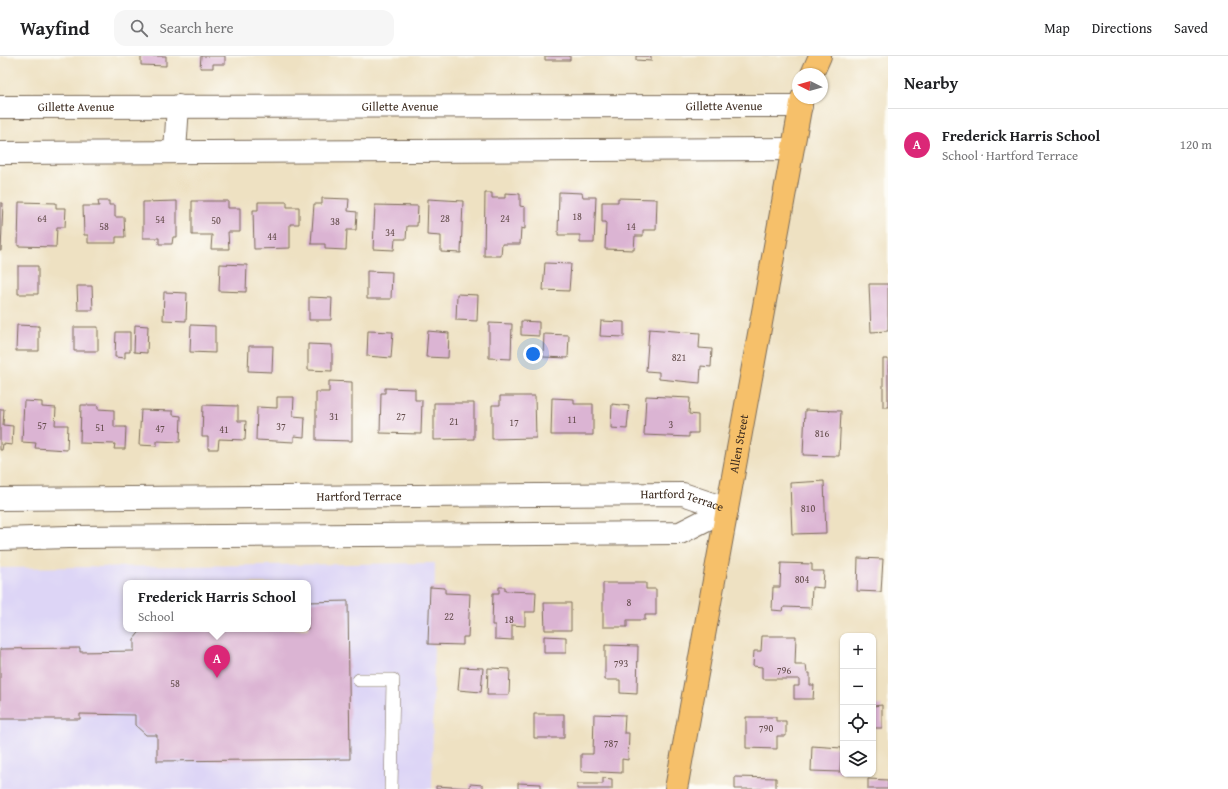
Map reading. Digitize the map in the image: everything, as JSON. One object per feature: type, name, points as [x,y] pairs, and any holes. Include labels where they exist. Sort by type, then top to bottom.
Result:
[{"type":"main road","points":[[805,68],[806,56]]},
{"type":"main road","points":[[815,68],[820,56]]},
{"type":"main road","name":"Allen Street","points":[[676,789],[801,104]]},
{"type":"street","name":"Gillette Avenue","points":[[0,107],[792,102]]},
{"type":"street","points":[[174,151],[178,106]]},
{"type":"street","points":[[0,153],[792,149]]},
{"type":"street","name":"Hartford Terrace","points":[[0,498],[683,494],[727,509]]},
{"type":"street","name":"Hartford Terrace","points":[[0,538],[680,533],[727,509]]},
{"type":"lane","points":[[359,680],[393,680],[391,789]]},
{"type":"shaded area","points":[[435,563],[432,789],[0,789],[0,568]]},
{"type":"building","points":[[141,56],[166,56],[166,66],[141,65]]},
{"type":"building","points":[[201,56],[225,56],[225,64],[213,64],[213,68],[200,68]]},
{"type":"building","points":[[545,56],[570,56],[570,60],[545,60]]},
{"type":"building","points":[[636,56],[651,56],[651,61],[636,60]]},
{"type":"building","points":[[559,192],[582,193],[583,197],[596,197],[594,243],[580,243],[580,235],[558,235]]},
{"type":"building","points":[[485,193],[492,193],[492,198],[505,198],[505,193],[520,194],[520,206],[525,207],[525,229],[521,228],[520,244],[502,244],[501,256],[484,256]]},
{"type":"building","points":[[322,198],[349,199],[348,211],[357,212],[356,230],[347,230],[346,250],[325,249],[325,244],[311,244],[314,204],[322,204]]},
{"type":"building","points":[[618,198],[657,199],[656,230],[643,230],[643,236],[635,236],[634,250],[605,249],[606,222],[602,222],[602,202],[618,202]]},
{"type":"building","points":[[428,199],[463,201],[461,253],[441,252],[441,236],[427,235]]},
{"type":"building","points":[[98,201],[109,201],[109,205],[115,205],[115,217],[124,217],[125,237],[116,237],[116,243],[88,243],[88,235],[84,235],[83,206],[99,206]]},
{"type":"building","points":[[177,201],[177,237],[173,237],[172,244],[159,244],[159,238],[143,238],[143,202]]},
{"type":"building","points":[[192,201],[228,201],[228,208],[240,208],[240,232],[228,232],[229,249],[211,249],[212,235],[192,235]]},
{"type":"building","points":[[19,202],[56,203],[56,208],[66,208],[65,227],[57,227],[56,247],[18,246]]},
{"type":"building","points":[[258,202],[287,202],[287,207],[299,207],[299,224],[290,224],[290,248],[254,249],[253,210],[258,210]]},
{"type":"building","points":[[0,203],[3,203],[1,251],[0,251]]},
{"type":"building","points":[[375,205],[418,206],[417,226],[407,226],[406,239],[395,239],[394,250],[373,249]]},
{"type":"building","points":[[545,263],[571,264],[569,291],[543,290]]},
{"type":"building","points":[[220,264],[247,265],[246,292],[219,291]]},
{"type":"building","points":[[18,266],[38,266],[38,294],[18,294]]},
{"type":"building","points":[[367,271],[392,272],[391,299],[367,299]]},
{"type":"building","points":[[869,284],[888,284],[888,331],[871,332]]},
{"type":"building","points":[[77,286],[92,286],[93,310],[78,310]]},
{"type":"building","points":[[164,292],[187,293],[186,321],[163,320]]},
{"type":"building","points":[[457,294],[478,295],[477,321],[456,320]]},
{"type":"building","points":[[309,297],[332,298],[331,320],[309,320]]},
{"type":"building","points":[[521,321],[539,322],[539,336],[521,335]]},
{"type":"building","points":[[601,321],[624,322],[624,337],[600,336]]},
{"type":"building","points":[[489,323],[512,324],[511,359],[489,358]]},
{"type":"building","points":[[17,325],[39,326],[39,351],[16,351]]},
{"type":"building","points":[[135,325],[148,326],[147,353],[134,352]]},
{"type":"building","points":[[191,325],[215,326],[215,353],[190,352]]},
{"type":"building","points":[[74,327],[98,327],[98,351],[74,351]]},
{"type":"building","points":[[649,329],[700,333],[699,348],[712,349],[711,367],[701,366],[700,383],[659,379],[659,372],[646,371]]},
{"type":"building","points":[[368,331],[393,332],[391,358],[367,356]]},
{"type":"building","points":[[428,331],[449,333],[448,358],[426,357]]},
{"type":"building","points":[[116,332],[130,332],[130,352],[125,352],[125,358],[115,357]]},
{"type":"building","points":[[544,334],[569,335],[568,358],[543,357]]},
{"type":"building","points":[[308,344],[332,345],[332,371],[308,370]]},
{"type":"building","points":[[249,346],[273,346],[272,372],[248,371]]},
{"type":"building","points":[[883,359],[888,359],[888,407],[883,407]]},
{"type":"building","points":[[329,381],[352,382],[352,441],[316,440],[316,392],[329,392]]},
{"type":"building","points":[[385,388],[415,389],[415,400],[422,400],[421,434],[380,433],[381,393],[385,393]]},
{"type":"building","points":[[500,396],[535,396],[536,438],[492,439],[492,405],[500,405]]},
{"type":"building","points":[[646,396],[690,398],[689,414],[698,415],[698,433],[689,433],[689,437],[644,435]]},
{"type":"building","points":[[277,397],[294,397],[293,416],[305,417],[304,437],[294,436],[294,442],[256,440],[257,407],[277,408]]},
{"type":"building","points":[[552,398],[574,399],[574,404],[593,404],[593,435],[551,435]]},
{"type":"building","points":[[24,401],[42,402],[42,407],[56,408],[55,425],[68,425],[67,450],[35,448],[36,443],[22,442]]},
{"type":"building","points":[[434,403],[474,403],[474,439],[434,440]]},
{"type":"building","points":[[612,404],[629,406],[627,429],[611,428]]},
{"type":"building","points":[[81,405],[98,405],[98,409],[114,410],[114,427],[126,427],[125,449],[114,449],[115,444],[80,443]]},
{"type":"building","points":[[203,405],[238,406],[238,421],[246,421],[245,440],[219,439],[218,449],[208,449],[208,437],[202,437]]},
{"type":"building","points":[[0,409],[4,409],[3,425],[13,426],[12,445],[3,444],[2,450],[0,450]]},
{"type":"building","points":[[141,410],[173,411],[173,415],[181,416],[180,442],[157,441],[157,446],[139,445]]},
{"type":"building","points":[[805,410],[841,411],[839,456],[803,455]]},
{"type":"building","points":[[824,481],[826,533],[792,534],[790,483]]},
{"type":"building","points":[[858,558],[883,559],[881,592],[857,591]]},
{"type":"building","points":[[781,563],[812,564],[812,571],[824,571],[823,588],[812,587],[811,608],[784,607],[783,611],[772,610],[773,587],[780,587]]},
{"type":"building","points":[[603,583],[646,583],[646,589],[656,589],[656,615],[645,615],[645,620],[627,620],[627,627],[603,627]]},
{"type":"building","points":[[430,587],[445,588],[445,593],[470,594],[468,637],[463,637],[463,645],[428,644]]},
{"type":"building","points":[[499,587],[505,587],[505,591],[536,592],[535,612],[525,612],[525,626],[512,625],[512,640],[495,639],[495,625],[492,625],[493,593],[499,593]]},
{"type":"building","points":[[348,601],[350,759],[157,761],[157,735],[146,735],[135,725],[135,715],[80,714],[80,719],[0,719],[0,649],[80,648],[80,652],[134,651],[134,639],[140,632],[311,632],[311,602]]},
{"type":"building","points":[[544,603],[571,603],[571,630],[545,630]]},
{"type":"building","points":[[544,636],[566,637],[566,653],[544,653]]},
{"type":"building","points":[[762,636],[796,636],[795,665],[806,665],[807,673],[810,673],[810,685],[814,685],[813,699],[794,699],[794,686],[799,686],[799,679],[762,679],[762,667],[753,666],[754,651],[761,651]]},
{"type":"building","points":[[605,645],[638,646],[637,694],[620,693],[620,680],[605,680]]},
{"type":"building","points":[[460,667],[483,668],[481,692],[458,690]]},
{"type":"building","points":[[488,668],[510,669],[509,695],[487,695]]},
{"type":"building","points":[[882,705],[882,728],[876,728],[876,706]]},
{"type":"building","points":[[534,714],[564,714],[564,738],[534,738]]},
{"type":"building","points":[[594,714],[625,715],[624,733],[629,733],[628,760],[622,759],[622,773],[581,771],[581,754],[593,754]]},
{"type":"building","points":[[746,717],[776,717],[776,721],[786,721],[786,736],[777,736],[777,749],[746,748]]},
{"type":"building","points":[[812,746],[840,748],[840,772],[811,771]]},
{"type":"building","points":[[735,777],[776,778],[776,789],[735,789]]},
{"type":"building","points":[[603,778],[612,779],[612,789],[577,789],[577,784],[603,784]]},
{"type":"building","points":[[868,779],[888,780],[888,789],[868,789]]},
{"type":"building","points":[[518,783],[541,784],[541,789],[518,789]]},
{"type":"building","points":[[470,784],[483,785],[483,789],[436,789],[436,786],[470,788]]},
{"type":"place","name":"Frederick Harris School","points":[[217,678]]}]
